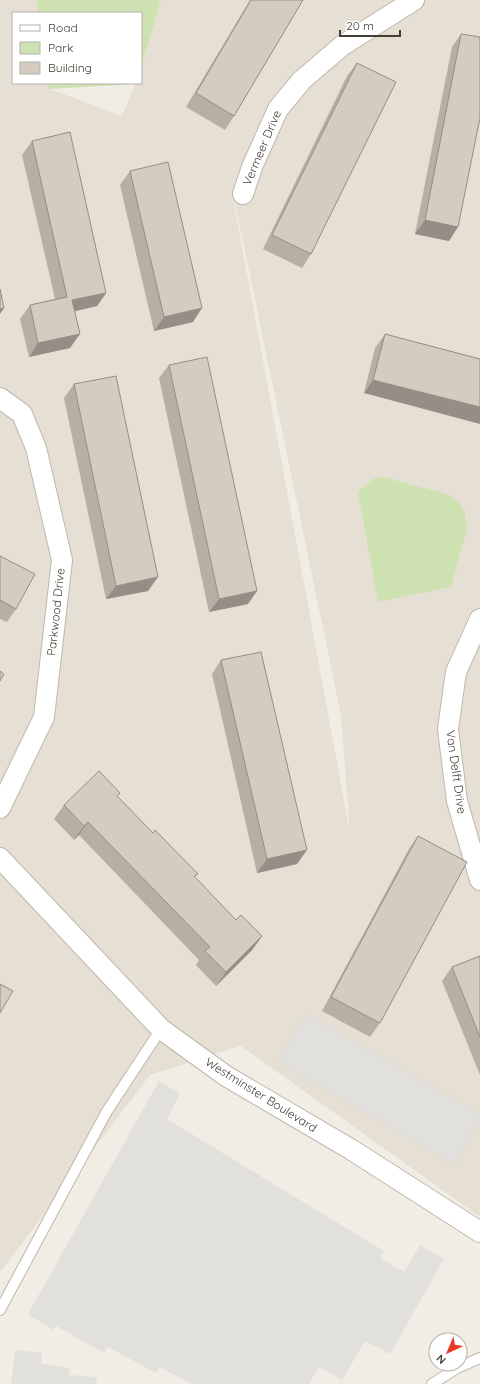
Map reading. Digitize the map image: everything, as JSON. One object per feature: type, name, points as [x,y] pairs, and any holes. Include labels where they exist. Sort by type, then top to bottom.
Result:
[{"type":"street","name":"Vermeer Drive","points":[[243,194],[252,167],[278,109],[302,80],[344,45],[414,0]]},
{"type":"street","name":"Parkwood Drive","points":[[0,398],[22,414],[36,448],[62,560],[44,717],[0,808]]},
{"type":"street","name":"Van Delft Drive","points":[[480,619],[456,672],[448,729],[458,801],[480,880]]},
{"type":"street","name":"Westminster Boulevard","points":[[0,858],[161,1029],[226,1076],[352,1150],[480,1232]]},
{"type":"lane","points":[[0,1310],[107,1111],[161,1029]]},
{"type":"lane","points":[[432,1384],[457,1368],[480,1358]]},
{"type":"shaded area","points":[[0,0],[37,0],[38,12],[12,12],[12,84],[49,84],[50,89],[122,116],[136,84],[142,84],[142,65],[161,0],[480,0],[480,1217],[241,1046],[150,1075],[0,1272]],"holes":[[[233,198],[341,715],[350,833]]]},
{"type":"shaded area","points":[[306,1013],[480,1114],[480,1119],[454,1164],[278,1062]]},
{"type":"shaded area","points":[[159,1081],[180,1094],[167,1119],[384,1251],[380,1258],[404,1272],[420,1245],[444,1259],[390,1354],[365,1341],[342,1380],[319,1367],[309,1384],[191,1384],[160,1367],[156,1373],[108,1347],[104,1353],[56,1326],[53,1330],[28,1314]]},
{"type":"shaded area","points":[[15,1350],[42,1353],[41,1364],[69,1368],[69,1375],[97,1377],[96,1384],[11,1384]]},
{"type":"green space","points":[[37,0],[161,0],[142,65],[142,12],[38,12]]},
{"type":"green space","points":[[49,84],[136,84],[49,89]]},
{"type":"green space","points":[[383,477],[451,496],[465,513],[467,528],[451,587],[378,602],[358,492],[373,479]]},
{"type":"building","points":[[251,0],[303,0],[234,116],[196,93]]},
{"type":"building","points":[[461,34],[480,37],[480,118],[458,227],[425,220]]},
{"type":"building","points":[[357,63],[396,82],[311,254],[272,235]]},
{"type":"building","points":[[70,132],[106,293],[72,300],[80,334],[38,343],[30,305],[67,297],[32,141]]},
{"type":"building","points":[[168,162],[202,308],[164,317],[130,171]]},
{"type":"building","points":[[0,289],[4,308],[0,309]]},
{"type":"building","points":[[385,334],[480,359],[480,407],[373,380]]},
{"type":"building","points":[[207,357],[257,591],[219,599],[169,365]]},
{"type":"building","points":[[116,376],[158,577],[116,586],[74,384]]},
{"type":"building","points":[[0,556],[35,574],[16,609],[0,600]]},
{"type":"building","points":[[261,652],[307,850],[267,859],[221,660]]},
{"type":"building","points":[[0,671],[4,674],[0,681]]},
{"type":"building","points":[[99,771],[120,793],[117,796],[153,833],[155,830],[198,874],[194,876],[236,920],[241,915],[262,936],[226,972],[205,951],[210,947],[88,822],[84,826],[64,805]]},
{"type":"building","points":[[418,836],[467,862],[380,1023],[331,997]]},
{"type":"building","points":[[480,956],[480,1037],[452,967]]},
{"type":"building","points":[[0,984],[13,991],[0,1013]]}]
